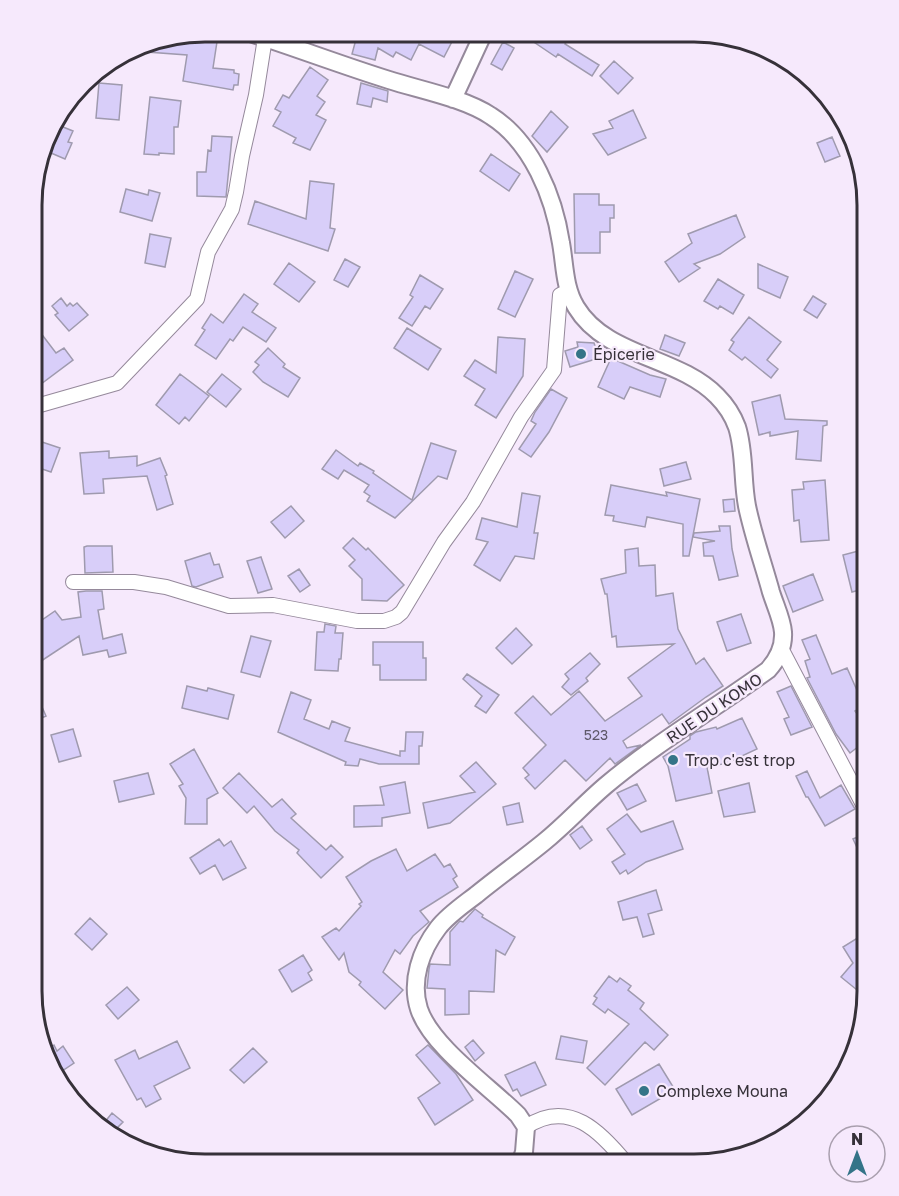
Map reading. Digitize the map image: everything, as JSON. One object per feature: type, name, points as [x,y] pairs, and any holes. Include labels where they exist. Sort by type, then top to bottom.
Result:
[{"type":"street","points":[[42,404],[117,383],[197,299],[208,252],[232,209],[256,95],[264,42]]},
{"type":"street","points":[[277,42],[453,99],[490,115],[509,131],[538,169],[554,207],[568,291],[584,320],[630,350],[697,381],[718,397],[733,417],[742,447],[743,484],[782,625],[782,650],[857,793]]},
{"type":"street","points":[[453,99],[479,42]]},
{"type":"street","points":[[73,582],[134,582],[166,587],[230,606],[273,604],[357,621],[373,622],[396,616],[402,612],[444,542],[473,502],[521,417],[554,370],[560,295],[568,291]]},
{"type":"street","name":"RUE DU KOMO","points":[[526,1127],[505,1102],[450,1053],[424,1020],[417,997],[417,982],[419,965],[427,944],[440,926],[459,908],[544,842],[604,787],[652,750],[768,670],[782,650]]},
{"type":"street","points":[[523,1154],[526,1127],[533,1122],[561,1115],[573,1118],[599,1133],[618,1154]]},
{"type":"building","points":[[217,42],[213,68],[234,70],[234,73],[239,74],[238,85],[234,85],[233,90],[183,81],[187,55],[149,52],[184,43]]},
{"type":"building","points":[[355,42],[452,42],[444,57],[419,44],[411,60],[396,52],[393,57],[378,48],[375,60],[352,54]]},
{"type":"building","points":[[503,42],[514,48],[502,70],[491,64]]},
{"type":"building","points":[[534,42],[566,42],[565,44],[599,65],[592,76],[558,54],[556,57]]},
{"type":"building","points":[[614,61],[633,78],[618,94],[600,76]]},
{"type":"building","points":[[310,67],[328,80],[317,96],[325,102],[316,115],[326,120],[310,150],[293,143],[296,138],[273,126],[281,112],[275,109],[283,95],[289,98]]},
{"type":"building","points":[[99,83],[122,85],[119,120],[96,118]]},
{"type":"building","points":[[361,83],[388,91],[387,102],[373,98],[371,107],[357,104]]},
{"type":"building","points":[[150,97],[181,101],[178,127],[174,127],[174,154],[144,154]]},
{"type":"building","points":[[633,110],[646,138],[608,155],[593,134],[613,128],[609,121]]},
{"type":"building","points":[[551,111],[568,127],[547,152],[532,136]]},
{"type":"building","points":[[63,127],[73,131],[68,142],[72,143],[65,159],[51,153]]},
{"type":"building","points":[[212,136],[232,137],[226,197],[197,196],[197,172],[206,172]]},
{"type":"building","points":[[832,137],[840,156],[825,162],[817,143]]},
{"type":"building","points":[[491,154],[520,174],[509,191],[480,171]]},
{"type":"building","points":[[310,181],[334,184],[330,228],[335,229],[328,251],[248,224],[255,201],[306,219]]},
{"type":"building","points":[[126,189],[148,195],[149,190],[160,193],[152,221],[120,212]]},
{"type":"building","points":[[574,194],[599,194],[599,205],[614,205],[614,218],[610,218],[610,232],[600,232],[600,253],[575,253]]},
{"type":"building","points":[[736,215],[745,237],[720,254],[694,264],[700,268],[679,282],[665,262],[692,243],[688,234]]},
{"type":"building","points":[[150,234],[171,238],[165,267],[145,263]]},
{"type":"building","points":[[345,259],[360,267],[348,287],[334,280]]},
{"type":"building","points":[[289,263],[315,282],[299,302],[274,284]]},
{"type":"building","points":[[758,264],[788,277],[780,298],[758,288]]},
{"type":"building","points":[[515,271],[533,279],[515,317],[498,309]]},
{"type":"building","points":[[420,275],[443,289],[430,309],[425,306],[412,326],[399,318],[413,297],[410,295]]},
{"type":"building","points":[[718,279],[744,295],[733,314],[720,306],[718,309],[704,301]]},
{"type":"building","points":[[244,294],[258,304],[252,312],[276,328],[266,342],[243,327],[233,341],[230,339],[216,359],[195,345],[205,330],[202,328],[211,314],[223,323]]},
{"type":"building","points":[[813,296],[826,304],[817,318],[804,310]]},
{"type":"building","points":[[61,298],[67,306],[70,303],[73,306],[77,303],[88,315],[69,331],[55,315],[58,313],[52,306]]},
{"type":"building","points":[[749,317],[781,342],[767,360],[778,369],[771,378],[745,357],[742,360],[729,350],[734,342],[731,340]]},
{"type":"building","points":[[407,328],[441,349],[428,370],[394,348]]},
{"type":"building","points":[[42,335],[56,353],[64,348],[73,360],[42,383]]},
{"type":"building","points":[[665,335],[685,343],[679,356],[660,349]]},
{"type":"building","points":[[498,337],[525,339],[523,376],[496,418],[475,405],[485,389],[464,376],[475,360],[496,373]]},
{"type":"building","points":[[577,342],[594,343],[599,358],[570,367],[565,351],[578,347]]},
{"type":"building","points":[[268,348],[285,364],[283,367],[300,378],[288,397],[263,382],[253,372],[259,365],[255,362]]},
{"type":"building","points":[[611,358],[650,375],[666,379],[660,397],[630,387],[624,399],[598,387]]},
{"type":"building","points":[[180,374],[209,396],[189,421],[185,417],[179,424],[156,405]]},
{"type":"building","points":[[222,374],[241,389],[226,407],[207,392]]},
{"type":"building","points":[[551,389],[567,398],[549,432],[531,457],[519,449],[536,424],[531,421],[535,412]]},
{"type":"building","points":[[780,395],[785,419],[827,421],[827,425],[823,426],[821,461],[796,459],[798,431],[770,436],[770,432],[759,435],[752,402]]},
{"type":"building","points":[[42,442],[60,448],[51,472],[42,469]]},
{"type":"building","points":[[431,443],[456,451],[447,479],[438,476],[395,518],[367,501],[370,496],[364,492],[369,485],[344,470],[338,479],[322,469],[336,450],[358,466],[360,463],[374,471],[373,473],[412,500]]},
{"type":"building","points":[[109,451],[109,458],[137,456],[137,466],[160,458],[167,475],[165,476],[173,504],[157,510],[147,476],[103,479],[104,493],[84,494],[80,453]]},
{"type":"building","points":[[686,462],[691,479],[664,486],[660,469]]},
{"type":"building","points":[[825,480],[829,540],[801,542],[799,520],[794,521],[792,490],[804,489],[803,482]]},
{"type":"building","points":[[611,485],[667,496],[666,492],[700,499],[689,556],[683,556],[683,524],[647,517],[645,527],[613,521],[614,516],[605,515]]},
{"type":"building","points":[[522,493],[540,496],[534,533],[538,533],[534,559],[515,556],[500,581],[474,565],[488,542],[476,539],[482,518],[517,527]]},
{"type":"building","points":[[734,499],[735,511],[724,512],[723,500]]},
{"type":"building","points":[[291,506],[304,521],[285,538],[271,522]]},
{"type":"building","points":[[719,526],[730,526],[738,576],[719,580],[713,556],[704,556],[703,543],[715,541],[693,537],[694,533],[720,531]]},
{"type":"building","points":[[353,538],[366,550],[368,548],[404,585],[387,601],[362,600],[362,579],[349,566],[355,560],[343,548]]},
{"type":"building","points":[[112,546],[113,572],[85,573],[84,547]]},
{"type":"building","points":[[638,548],[639,566],[655,565],[656,596],[673,593],[678,629],[696,664],[704,658],[723,686],[669,724],[662,714],[623,741],[627,748],[641,745],[615,764],[610,758],[586,781],[565,760],[535,789],[525,778],[529,775],[523,768],[546,745],[515,713],[533,696],[551,715],[579,691],[605,721],[642,696],[628,678],[674,644],[617,647],[616,636],[612,637],[607,594],[605,594],[601,579],[626,573],[625,550]]},
{"type":"building","points":[[857,551],[857,591],[852,592],[843,555]]},
{"type":"building","points":[[210,553],[214,565],[219,564],[223,577],[196,587],[192,586],[185,561]]},
{"type":"building","points":[[261,557],[272,589],[258,593],[247,561]]},
{"type":"building","points":[[299,569],[310,585],[300,592],[288,576]]},
{"type":"building","points":[[813,574],[823,600],[793,612],[783,586]]},
{"type":"building","points":[[102,591],[104,609],[98,610],[103,639],[122,634],[126,653],[109,657],[107,650],[83,655],[79,636],[42,660],[42,620],[55,611],[62,620],[81,617],[78,592]]},
{"type":"building","points":[[741,614],[751,643],[727,651],[717,622]]},
{"type":"building","points":[[325,624],[336,626],[335,633],[343,633],[338,671],[315,670],[317,632],[324,632]]},
{"type":"building","points":[[516,628],[532,645],[512,664],[496,648]]},
{"type":"building","points":[[816,635],[832,674],[847,668],[857,690],[857,710],[855,711],[857,714],[857,748],[850,753],[836,734],[807,678],[810,677],[805,661],[810,659],[802,640]]},
{"type":"building","points":[[251,636],[271,641],[260,677],[241,672]]},
{"type":"building","points":[[373,642],[423,642],[426,680],[380,680],[380,665],[373,665]]},
{"type":"building","points":[[590,653],[600,664],[586,678],[588,681],[571,695],[562,687],[569,679],[565,674]]},
{"type":"building","points":[[467,674],[499,695],[486,713],[475,706],[482,696],[463,679]]},
{"type":"building","points":[[187,686],[207,691],[208,688],[234,695],[228,719],[182,708]]},
{"type":"building","points":[[791,686],[812,727],[791,735],[784,719],[789,717],[777,692]]},
{"type":"building","points":[[291,692],[311,700],[304,719],[329,729],[332,721],[350,728],[345,741],[400,756],[400,751],[405,751],[406,732],[423,732],[422,746],[419,746],[419,764],[379,764],[360,759],[358,766],[345,765],[346,762],[278,732]]},
{"type":"building","points":[[742,718],[757,749],[727,763],[707,767],[712,793],[676,801],[668,766],[663,757],[690,739],[690,736],[696,732],[716,727],[717,729]]},
{"type":"building","points":[[73,729],[81,756],[59,762],[51,735]]},
{"type":"building","points":[[194,749],[218,793],[207,799],[207,824],[185,824],[186,798],[179,786],[183,784],[170,764]]},
{"type":"building","points":[[476,762],[496,784],[450,823],[428,828],[423,803],[475,792],[460,776]]},
{"type":"building","points":[[807,771],[820,798],[841,785],[855,809],[825,826],[806,797],[796,776]]},
{"type":"building","points":[[148,773],[154,794],[119,802],[114,781]]},
{"type":"building","points":[[239,773],[272,807],[282,799],[296,814],[291,818],[326,850],[331,845],[343,857],[321,878],[297,853],[299,850],[275,831],[254,806],[247,813],[223,788]]},
{"type":"building","points":[[405,782],[410,813],[382,818],[382,826],[354,827],[354,806],[384,805],[380,787]]},
{"type":"building","points":[[749,783],[755,812],[724,817],[718,791]]},
{"type":"building","points":[[637,784],[646,801],[627,810],[617,793]]},
{"type":"building","points":[[519,803],[523,822],[507,825],[503,807]]},
{"type":"building","points":[[627,814],[641,832],[673,821],[683,849],[646,862],[628,874],[626,870],[620,874],[612,862],[625,854],[607,829]]},
{"type":"building","points":[[582,826],[592,840],[580,849],[570,835]]},
{"type":"building","points":[[219,839],[224,846],[231,841],[246,868],[223,880],[215,865],[200,874],[190,858]]},
{"type":"building","points":[[396,849],[407,871],[435,854],[444,867],[450,864],[457,876],[453,879],[458,887],[420,911],[429,922],[413,936],[400,954],[395,950],[383,972],[403,990],[385,1009],[359,985],[361,982],[349,972],[344,953],[339,960],[322,937],[336,928],[339,931],[361,906],[359,904],[362,902],[346,877]]},
{"type":"building","points":[[656,890],[662,910],[648,914],[654,934],[643,937],[637,917],[623,920],[618,902]]},
{"type":"building","points":[[475,909],[483,915],[482,917],[515,937],[505,955],[496,950],[494,992],[469,991],[469,1014],[445,1015],[445,989],[427,988],[430,964],[450,965],[450,932]]},
{"type":"building","points":[[90,918],[107,934],[92,950],[75,934]]},
{"type":"building","points":[[857,938],[857,990],[841,977],[853,963],[843,947]]},
{"type":"building","points":[[303,955],[312,970],[308,973],[312,980],[292,992],[279,970]]},
{"type":"building","points":[[609,976],[617,982],[620,978],[631,986],[628,990],[644,1003],[640,1009],[668,1035],[654,1050],[645,1042],[605,1085],[587,1068],[629,1024],[608,1009],[605,1013],[593,1004],[597,998],[594,996]]},
{"type":"building","points":[[127,987],[139,1000],[118,1019],[106,1005]]},
{"type":"building","points":[[561,1036],[587,1041],[583,1063],[556,1059]]},
{"type":"building","points":[[473,1040],[484,1053],[475,1061],[465,1047]]},
{"type":"building","points":[[177,1041],[190,1068],[154,1086],[161,1099],[146,1107],[141,1098],[137,1100],[115,1060],[135,1050],[139,1059]]},
{"type":"building","points":[[54,1045],[57,1051],[63,1046],[74,1063],[63,1070],[52,1046]]},
{"type":"building","points":[[428,1045],[456,1074],[473,1100],[435,1125],[418,1098],[440,1083],[416,1055]]},
{"type":"building","points":[[253,1048],[267,1062],[244,1083],[230,1070]]},
{"type":"building","points":[[535,1062],[546,1085],[521,1096],[517,1089],[513,1091],[505,1075]]},
{"type":"building","points":[[659,1064],[675,1090],[632,1115],[616,1089]]},
{"type":"building","points":[[112,1113],[123,1122],[117,1128],[106,1120]]},
{"type":"place","name":"Épicerie","points":[[581,354]]},
{"type":"place","name":"Trop c'est trop","points":[[673,760]]},
{"type":"place","name":"Complexe Mouna","points":[[644,1091]]}]
